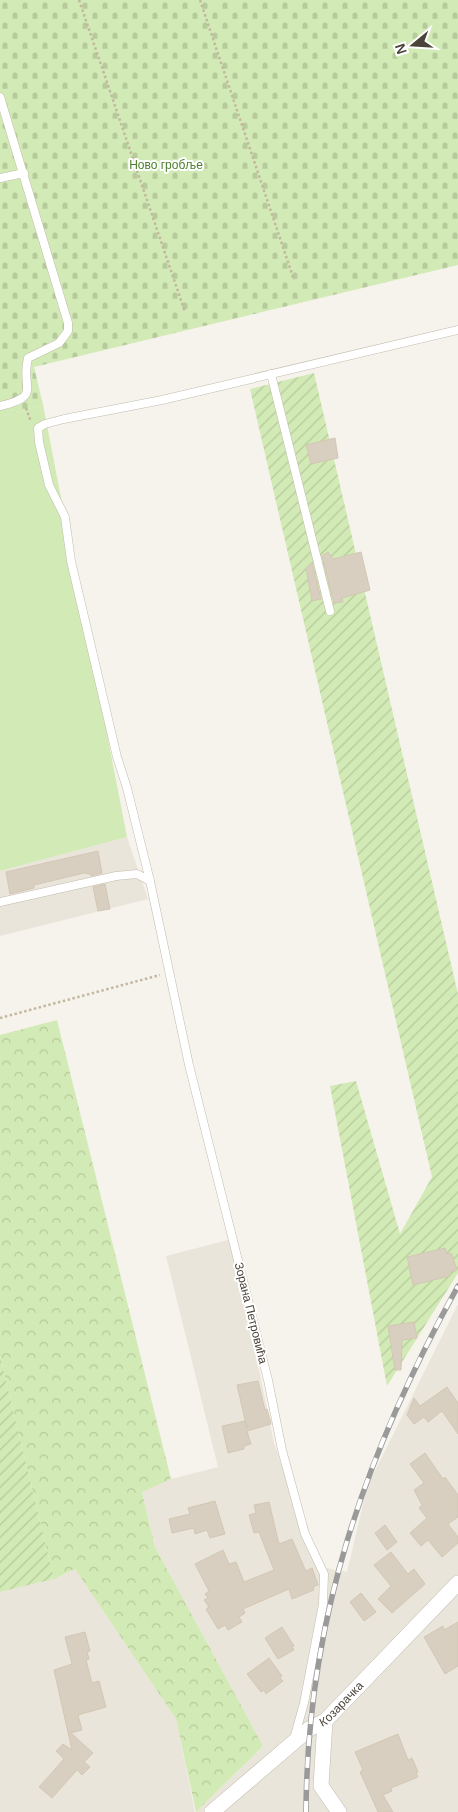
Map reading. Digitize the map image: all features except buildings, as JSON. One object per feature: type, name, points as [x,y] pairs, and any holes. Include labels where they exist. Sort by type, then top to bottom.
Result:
[{"type":"street","name":"Козарачка","points":[[212,1812],[309,1729],[325,1720],[458,1583]]},
{"type":"street","points":[[325,1720],[321,1786],[339,1812]]},
{"type":"lane","points":[[0,97],[68,322],[68,331],[59,342],[28,358],[28,391],[25,397],[19,402],[0,406]]},
{"type":"lane","points":[[0,178],[24,173]]},
{"type":"lane","points":[[330,611],[271,374],[415,342],[458,330]]},
{"type":"lane","name":"Зорана Петровића","points":[[271,374],[162,400],[64,419],[38,428],[39,442],[49,484],[65,517],[71,561],[117,757],[127,788],[150,881],[202,1120],[268,1380],[282,1450],[305,1534],[324,1574],[323,1604],[304,1703],[292,1743]]},
{"type":"lane","points":[[0,902],[116,876],[137,874],[150,881]]},
{"type":"path","points":[[79,0],[186,312]]},
{"type":"path","points":[[200,0],[294,280]]},
{"type":"path","points":[[0,1018],[169,973]]},
{"type":"shaded area","points":[[127,837],[148,899],[0,936],[0,871]]},
{"type":"shaded area","points":[[232,1239],[274,1443],[316,1566],[347,1572],[367,1487],[458,1304],[458,1812],[196,1812],[263,1746],[155,1547],[142,1491],[171,1479],[218,1467],[166,1256]]},
{"type":"shaded area","points":[[75,1569],[176,1719],[195,1812],[0,1812],[0,1592],[54,1579]]},
{"type":"green space","name":"Ново гробље","points":[[0,0],[458,0],[458,265],[34,367],[43,405],[0,417]]},
{"type":"green space","points":[[314,373],[458,994],[458,1273],[387,1386],[330,1086],[356,1081],[400,1234],[432,1177],[250,389]]},
{"type":"green space","points":[[43,405],[127,837],[0,871],[0,417]]},
{"type":"green space","points":[[57,1020],[171,1479],[142,1492],[155,1547],[263,1746],[196,1812],[176,1719],[75,1569],[54,1579],[0,1356],[0,1035]]},
{"type":"green space","points":[[0,1356],[54,1579],[0,1592]]},
{"type":"railway","points":[[306,1812],[309,1741],[317,1672],[330,1605],[348,1540],[369,1475],[395,1412],[458,1286]]}]
